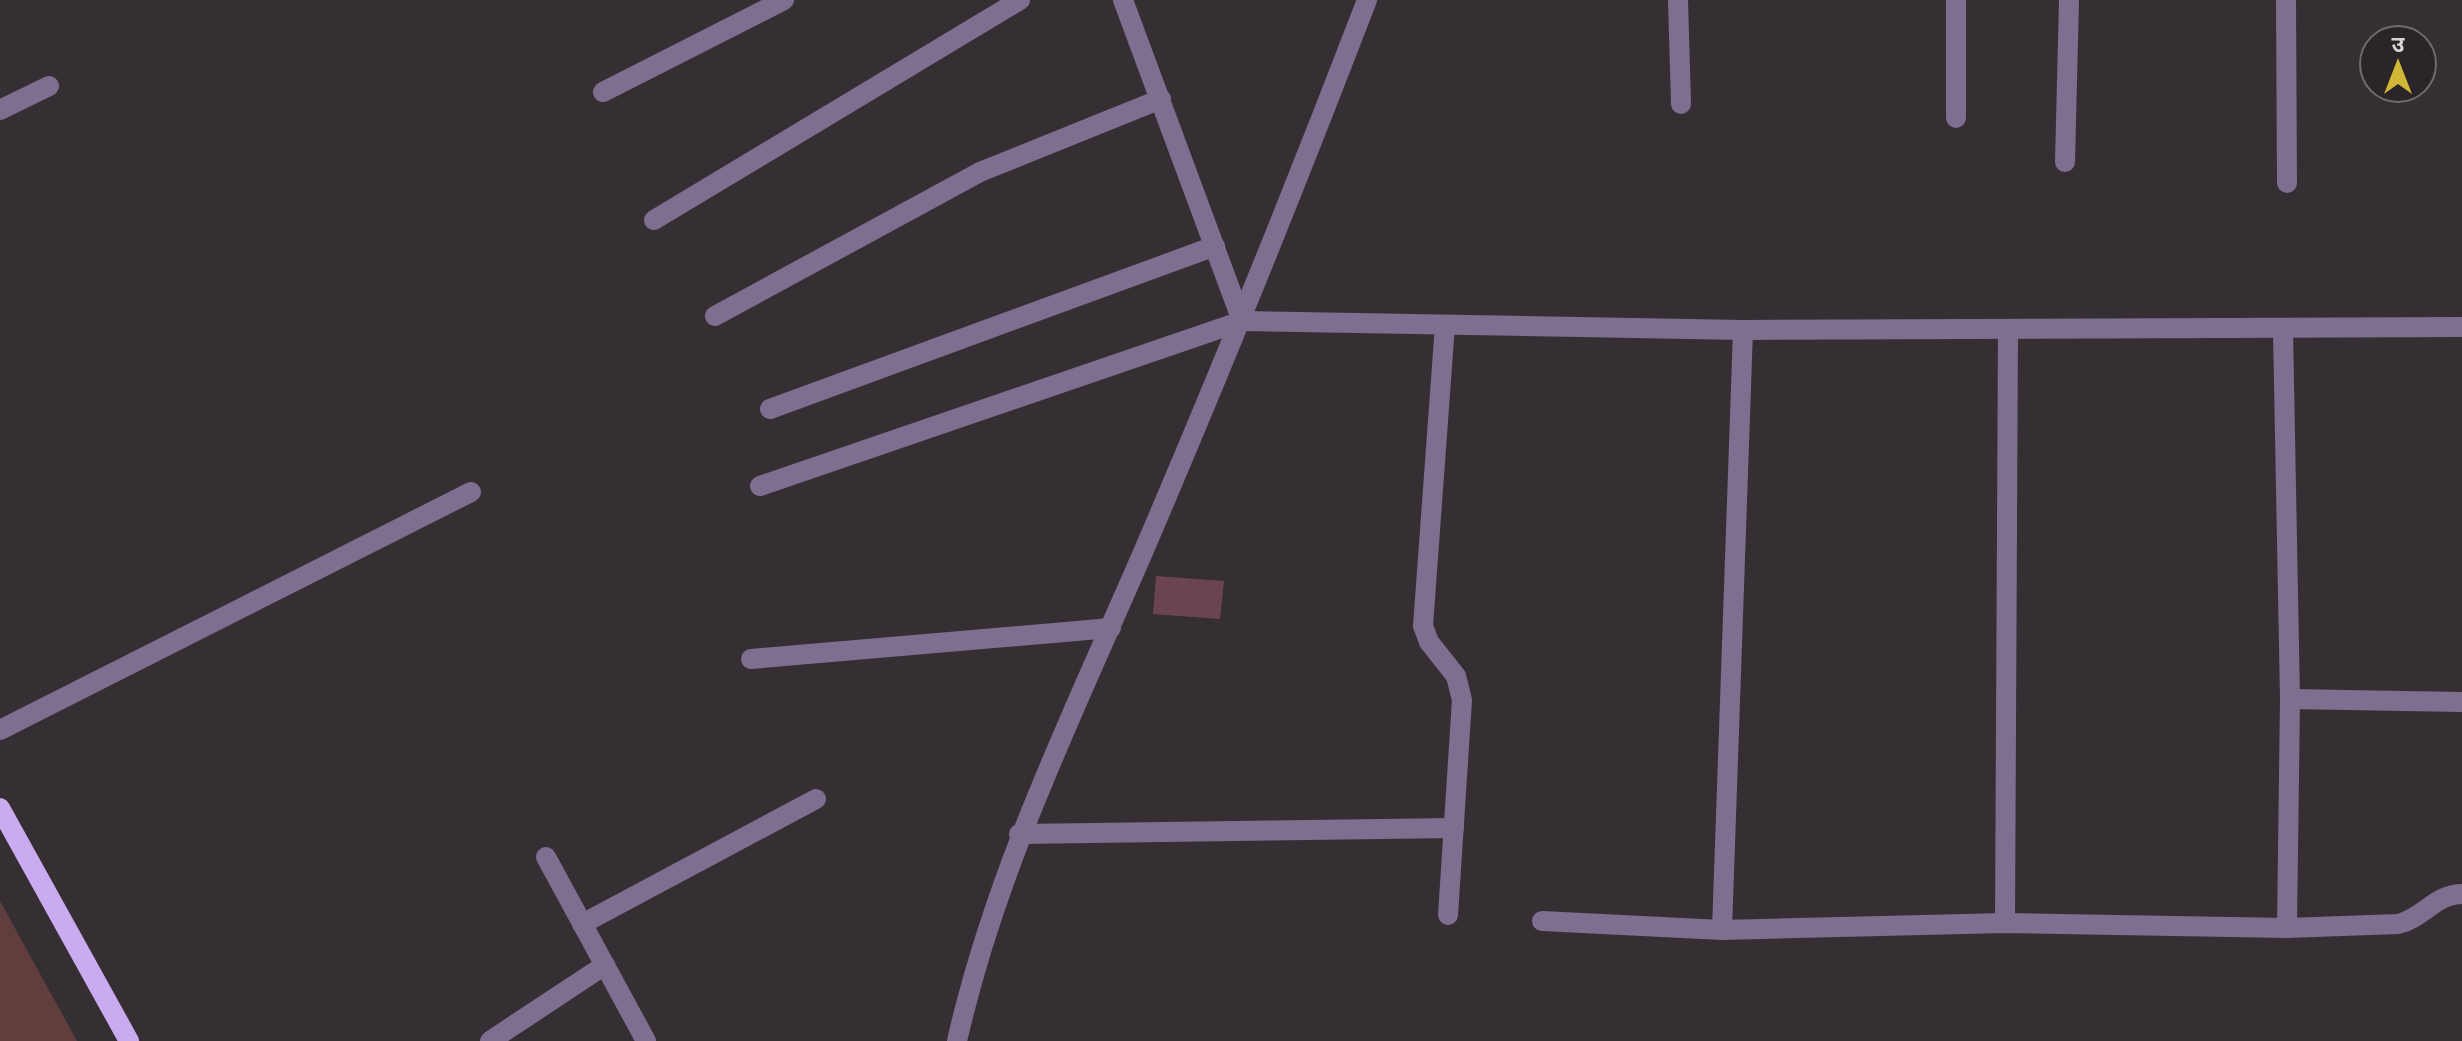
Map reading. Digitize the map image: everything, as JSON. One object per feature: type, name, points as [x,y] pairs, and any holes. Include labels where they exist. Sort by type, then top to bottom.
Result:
[{"type":"main road","points":[[0,808],[129,1041]]},
{"type":"street","points":[[603,92],[784,0]]},
{"type":"street","points":[[654,220],[1020,0]]},
{"type":"street","points":[[1123,0],[1242,321]]},
{"type":"street","points":[[957,1041],[973,968],[1019,834],[1242,321],[1367,0]]},
{"type":"street","points":[[1678,0],[1681,104]]},
{"type":"street","points":[[1956,0],[1956,118]]},
{"type":"street","points":[[2065,162],[2069,0]]},
{"type":"street","points":[[2286,0],[2287,183]]},
{"type":"street","points":[[0,110],[49,86]]},
{"type":"street","points":[[715,316],[980,172],[1161,99]]},
{"type":"street","points":[[770,409],[1215,246]]},
{"type":"street","points":[[760,486],[1242,321],[1743,330],[2462,327]]},
{"type":"street","points":[[1445,325],[1423,626],[1429,642],[1456,676],[1462,700],[1448,915]]},
{"type":"street","points":[[1722,930],[1743,330]]},
{"type":"street","points":[[2005,923],[2008,330]]},
{"type":"street","points":[[2283,330],[2290,699],[2287,928]]},
{"type":"street","points":[[0,730],[471,492]]},
{"type":"street","points":[[751,659],[1111,628]]},
{"type":"street","points":[[2290,699],[2462,702]]},
{"type":"street","points":[[582,924],[816,799]]},
{"type":"street","points":[[1019,834],[1454,828]]},
{"type":"street","points":[[546,857],[646,1041]]},
{"type":"street","points":[[1542,921],[1722,930],[2005,923],[2287,928],[2398,924],[2415,920],[2436,900],[2462,894]]},
{"type":"street","points":[[490,1041],[605,965]]},
{"type":"shaded area","points":[[0,901],[77,1041],[0,1041]]},
{"type":"building","points":[[1156,576],[1224,581],[1220,619],[1153,614]]}]
